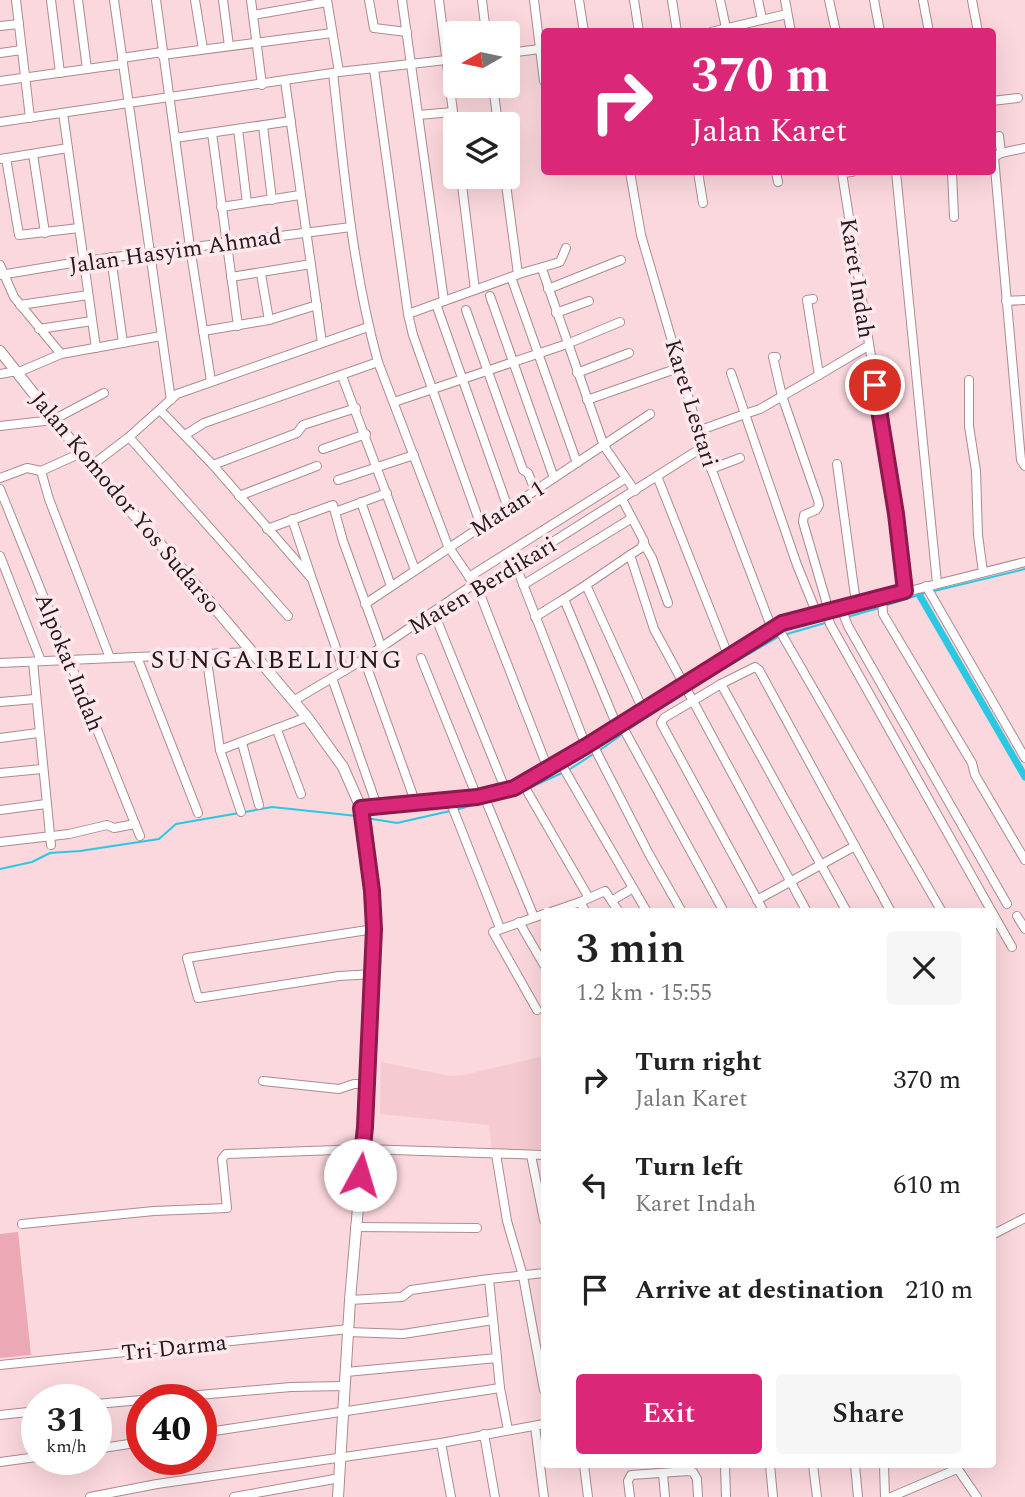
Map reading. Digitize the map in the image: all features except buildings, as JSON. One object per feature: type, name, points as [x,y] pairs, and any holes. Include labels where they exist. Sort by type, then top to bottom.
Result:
[{"type":"street","points":[[16,0],[30,118]]},
{"type":"street","points":[[51,0],[60,73]]},
{"type":"street","points":[[78,0],[87,69]]},
{"type":"street","points":[[114,0],[171,400]]},
{"type":"street","points":[[156,0],[168,98],[211,381]]},
{"type":"street","points":[[195,0],[203,49]]},
{"type":"street","points":[[223,0],[229,46]]},
{"type":"street","points":[[251,0],[262,85]]},
{"type":"street","points":[[369,0],[374,28],[407,32]]},
{"type":"street","points":[[402,0],[440,302],[462,378],[508,508]]},
{"type":"street","points":[[439,0],[443,21]]},
{"type":"street","points":[[482,0],[485,21]]},
{"type":"street","points":[[534,0],[541,57]]},
{"type":"street","points":[[579,0],[583,28]]},
{"type":"street","points":[[634,0],[638,28]]},
{"type":"street","points":[[672,0],[676,28]]},
{"type":"street","points":[[720,0],[726,28],[746,27],[762,19],[787,14]]},
{"type":"street","points":[[758,0],[762,19]]},
{"type":"street","points":[[785,0],[790,28]]},
{"type":"street","points":[[829,0],[835,28]]},
{"type":"street","points":[[874,0],[879,28]]},
{"type":"street","points":[[926,0],[929,28]]},
{"type":"street","points":[[972,0],[977,28]]},
{"type":"street","points":[[253,15],[327,1],[351,227],[368,327],[378,362],[448,546],[474,583],[548,769]]},
{"type":"street","points":[[0,26],[19,24]]},
{"type":"street","points":[[0,82],[162,54],[332,33]]},
{"type":"street","points":[[520,52],[540,49]]},
{"type":"street","points":[[0,53],[22,50]]},
{"type":"street","points":[[0,122],[336,73],[443,60]]},
{"type":"street","points":[[374,69],[408,314],[481,526]]},
{"type":"street","points":[[285,81],[322,343]]},
{"type":"street","points":[[452,98],[453,112]]},
{"type":"street","points":[[996,101],[1018,98]]},
{"type":"street","points":[[63,113],[96,348]]},
{"type":"street","points":[[418,115],[443,113]]},
{"type":"street","points":[[175,138],[291,121]]},
{"type":"street","points":[[263,126],[272,200]]},
{"type":"street","points":[[238,130],[247,203]]},
{"type":"street","points":[[212,133],[239,326]]},
{"type":"street","points":[[999,136],[1001,153]]},
{"type":"street","points":[[68,148],[3,159],[18,233],[21,235],[79,228]]},
{"type":"street","points":[[996,156],[1025,148]]},
{"type":"street","points":[[33,154],[45,233]]},
{"type":"street","name":"Karet Lestari","points":[[631,175],[641,236],[703,447],[776,627],[940,908]]},
{"type":"street","points":[[698,175],[703,203]]},
{"type":"street","points":[[777,175],[778,182]]},
{"type":"street","name":"Karet Indah","points":[[842,175],[896,514],[905,591]]},
{"type":"street","points":[[896,175],[937,583]]},
{"type":"street","points":[[952,175],[954,217]]},
{"type":"street","points":[[996,175],[1021,460],[1025,466]]},
{"type":"street","points":[[462,189],[475,290]]},
{"type":"street","points":[[506,189],[514,276],[536,352],[577,463]]},
{"type":"street","points":[[221,207],[300,195]]},
{"type":"street","name":"Jalan Hasyim Ahmad","points":[[2,275],[111,257],[351,227]]},
{"type":"street","points":[[408,314],[560,262],[566,248]]},
{"type":"street","points":[[111,257],[123,343]]},
{"type":"street","points":[[548,289],[621,260]]},
{"type":"street","points":[[231,277],[311,264]]},
{"type":"street","points":[[0,265],[2,275],[20,305],[61,354]]},
{"type":"street","points":[[542,269],[604,446],[635,491]]},
{"type":"street","points":[[261,274],[269,320]]},
{"type":"street","points":[[20,305],[88,295]]},
{"type":"street","points":[[490,296],[554,478]]},
{"type":"street","points":[[813,299],[807,300],[819,375]]},
{"type":"street","points":[[1006,301],[1025,300]]},
{"type":"street","points":[[556,313],[589,301]]},
{"type":"street","points":[[203,331],[269,320],[317,305]]},
{"type":"street","points":[[466,310],[523,470],[528,473],[535,490]]},
{"type":"street","points":[[39,329],[92,321]]},
{"type":"street","points":[[394,402],[536,352],[567,344],[620,322]]},
{"type":"street","points":[[91,466],[130,437],[177,394],[368,327]]},
{"type":"street","points":[[0,374],[18,372],[61,354],[161,336]]},
{"type":"street","points":[[698,431],[745,414],[782,396],[868,346]]},
{"type":"street","name":"Jalan Komodor Yos Sudarso","points":[[0,351],[91,466],[307,717],[343,767],[361,808],[374,929],[373,974],[338,1497]]},
{"type":"street","points":[[577,373],[629,353]]},
{"type":"street","points":[[776,357],[773,357],[782,396],[819,506],[804,515],[803,522],[828,615],[990,908]]},
{"type":"street","points":[[185,435],[204,423],[378,362]]},
{"type":"street","points":[[587,400],[681,367]]},
{"type":"street","points":[[731,373],[797,565],[817,614]]},
{"type":"street","points":[[342,376],[415,570]]},
{"type":"street","points":[[969,380],[969,426],[976,471],[978,535],[983,572]]},
{"type":"street","points":[[0,426],[53,420],[104,393]]},
{"type":"street","points":[[212,465],[297,433],[303,425],[356,408]]},
{"type":"street","points":[[161,411],[312,579]]},
{"type":"street","name":"Matan 1","points":[[365,604],[448,546],[650,414]]},
{"type":"street","points":[[323,449],[366,434]]},
{"type":"street","points":[[130,437],[288,616]]},
{"type":"street","name":"Maten Berdikari","points":[[293,701],[364,659],[474,583],[516,566],[703,447]]},
{"type":"street","points":[[0,478],[27,468],[41,471],[81,453]]},
{"type":"street","points":[[338,481],[414,455]]},
{"type":"street","points":[[711,469],[740,458]]},
{"type":"street","points":[[836,464],[856,603]]},
{"type":"street","points":[[239,496],[317,466]]},
{"type":"street","points":[[41,471],[49,499],[110,658]]},
{"type":"street","points":[[657,476],[728,655]]},
{"type":"street","points":[[474,583],[626,478]]},
{"type":"street","name":"Alpokat Indah","points":[[0,489],[140,836]]},
{"type":"street","points":[[335,512],[387,493]]},
{"type":"street","points":[[622,499],[652,558],[668,603]]},
{"type":"street","points":[[361,502],[391,586]]},
{"type":"street","points":[[268,529],[333,505],[343,541],[381,646]]},
{"type":"street","points":[[523,585],[632,518]]},
{"type":"street","points":[[292,519],[344,671]]},
{"type":"street","points":[[0,523],[12,520]]},
{"type":"street","points":[[535,617],[644,544]]},
{"type":"street","points":[[630,555],[654,629],[805,908]]},
{"type":"street","points":[[0,556],[37,662],[35,699],[50,841]]},
{"type":"street","points":[[361,808],[451,803],[524,785],[776,627],[817,614],[828,615],[856,603],[1025,562]]},
{"type":"street","points":[[516,566],[535,617],[591,745],[680,908]]},
{"type":"street","points":[[586,585],[643,710]]},
{"type":"street","points":[[926,587],[1025,758]]},
{"type":"street","points":[[882,598],[883,614],[972,763],[975,775],[1025,860]]},
{"type":"street","points":[[564,599],[620,726],[722,908]]},
{"type":"street","points":[[842,610],[848,626],[1007,904]]},
{"type":"street","points":[[434,613],[506,791]]},
{"type":"street","points":[[0,662],[251,652]]},
{"type":"street","points":[[206,654],[220,750],[241,812]]},
{"type":"street","points":[[137,657],[198,813]]},
{"type":"street","points":[[421,658],[490,810],[534,917]]},
{"type":"street","points":[[364,659],[416,804]]},
{"type":"street","points":[[762,908],[662,725],[664,718],[752,667],[759,670],[889,908]]},
{"type":"street","points":[[332,678],[377,806]]},
{"type":"street","points":[[721,684],[845,908]]},
{"type":"street","points":[[0,702],[35,699]]},
{"type":"street","points":[[220,750],[307,717]]},
{"type":"street","points":[[277,730],[301,794]]},
{"type":"street","points":[[0,738],[38,733]]},
{"type":"street","points":[[242,743],[259,805]]},
{"type":"street","points":[[561,764],[645,908]]},
{"type":"street","points":[[0,773],[42,769]]},
{"type":"street","points":[[524,785],[584,900],[585,908]]},
{"type":"street","points":[[451,803],[500,928]]},
{"type":"street","points":[[0,810],[47,804]]},
{"type":"street","points":[[0,842],[50,841],[107,825],[116,828],[135,824]]},
{"type":"street","points":[[757,900],[855,846]]},
{"type":"street","points":[[612,900],[633,888]]},
{"type":"street","points":[[562,908],[605,891],[617,908]]},
{"type":"street","points":[[537,1010],[493,933],[500,928],[541,915]]},
{"type":"street","points":[[1017,916],[1025,929]]},
{"type":"street","points":[[996,919],[1012,947]]},
{"type":"street","points":[[519,922],[541,960]]},
{"type":"street","points":[[373,974],[339,976],[198,998],[187,958],[374,929]]},
{"type":"street","points":[[263,1081],[339,1089],[358,1083],[367,1084]]},
{"type":"street","points":[[22,1224],[154,1211],[227,1208],[222,1159],[224,1155],[363,1149],[541,1155]]},
{"type":"street","points":[[496,1154],[507,1221],[523,1276],[541,1374]]},
{"type":"street","points":[[531,1155],[541,1205]]},
{"type":"street","points":[[996,1233],[1025,1218]]},
{"type":"street","points":[[355,1227],[477,1227]]},
{"type":"street","points":[[350,1300],[402,1297],[411,1290],[541,1273]]},
{"type":"street","points":[[489,1279],[500,1388],[508,1430]]},
{"type":"street","name":"Tri Darma","points":[[0,1365],[349,1331],[403,1334],[493,1320]]},
{"type":"street","points":[[346,1372],[497,1358]]},
{"type":"street","points":[[112,1403],[291,1387],[345,1386]]},
{"type":"street","points":[[217,1431],[500,1388]]},
{"type":"street","points":[[0,1415],[21,1413]]},
{"type":"street","points":[[89,1497],[170,1482],[441,1443],[540,1425],[541,1443]]},
{"type":"street","points":[[484,1434],[495,1497]]},
{"type":"street","points":[[441,1443],[451,1497]]},
{"type":"street","points":[[0,1462],[21,1459]]},
{"type":"street","points":[[542,1468],[544,1497]]},
{"type":"street","points":[[583,1468],[588,1497]]},
{"type":"street","points":[[725,1468],[726,1497]]},
{"type":"street","points":[[770,1468],[773,1497]]},
{"type":"street","points":[[813,1468],[817,1497]]},
{"type":"street","points":[[855,1468],[858,1497]]},
{"type":"street","points":[[884,1468],[886,1497]]},
{"type":"street","points":[[891,1497],[954,1468]]},
{"type":"street","points":[[957,1468],[977,1497]]},
{"type":"street","points":[[630,1497],[628,1481],[631,1475],[663,1473],[672,1469],[693,1472],[697,1479],[698,1497]]},
{"type":"street","points":[[663,1473],[665,1497]]},
{"type":"street","points":[[234,1497],[340,1478]]},
{"type":"shaded area","points":[[541,1057],[541,1149],[492,1150],[489,1125],[380,1114],[381,1062],[450,1076]]},
{"type":"shaded area","points":[[18,1232],[31,1355],[0,1358],[0,1234]]},
{"type":"waterway","points":[[934,591],[1025,569]]},
{"type":"waterway","points":[[884,606],[925,593]]},
{"type":"waterway","points":[[920,596],[1025,777]]},
{"type":"waterway","points":[[847,617],[879,608]]},
{"type":"waterway","points":[[787,634],[825,623]]},
{"type":"waterway","points":[[689,689],[778,637]]},
{"type":"waterway","points":[[628,730],[684,692]]},
{"type":"waterway","points":[[600,750],[624,733]]},
{"type":"waterway","points":[[567,771],[595,753]]},
{"type":"waterway","points":[[529,788],[562,773]]},
{"type":"waterway","points":[[489,801],[524,791]]},
{"type":"waterway","points":[[455,810],[484,802]]},
{"type":"waterway","points":[[245,812],[272,807],[357,816]]},
{"type":"waterway","points":[[366,818],[397,823],[450,811]]},
{"type":"waterway","points":[[0,869],[32,862],[50,853],[159,839],[176,824],[239,813]]},
{"type":"district","name":"SUNGAIBELIUNG","points":[[277,659]]},
{"type":"route","points":[[360,1175],[365,1127],[374,929],[361,808],[477,797],[514,788],[782,623],[905,591],[896,514],[875,385]]}]
